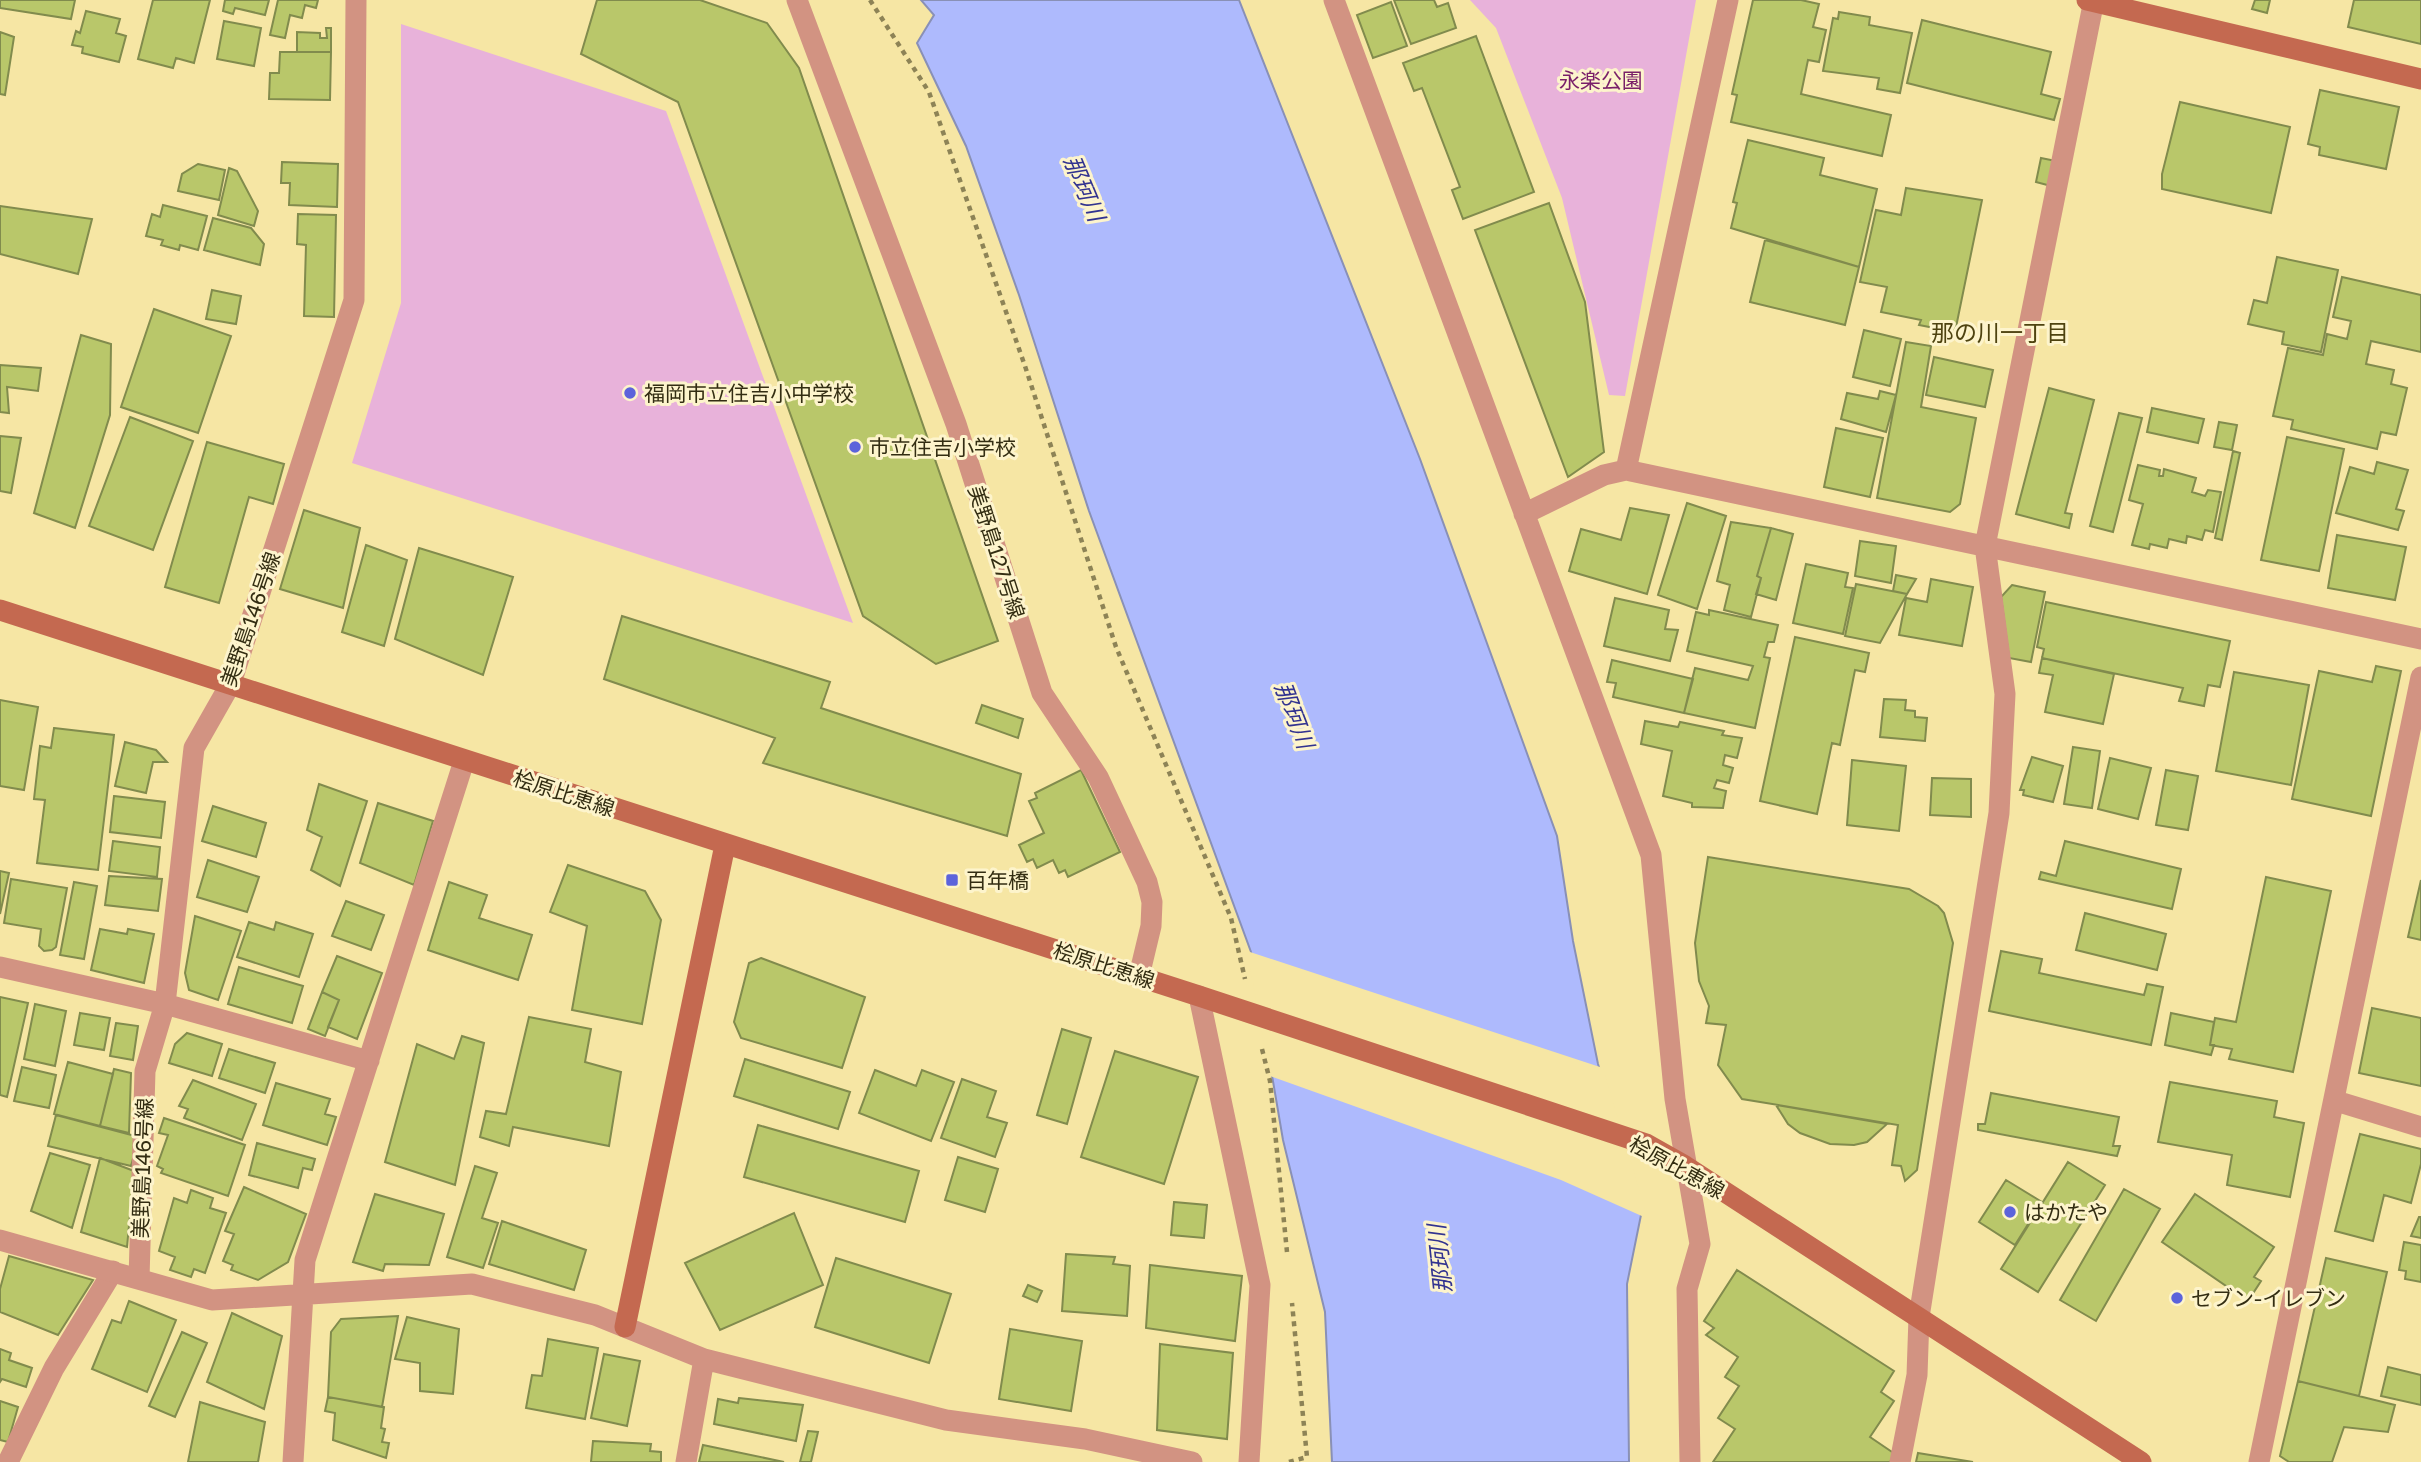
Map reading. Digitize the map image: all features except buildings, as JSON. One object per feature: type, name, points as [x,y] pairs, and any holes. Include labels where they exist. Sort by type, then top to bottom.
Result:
[{"type":"main road","points":[[2092,0],[2421,79]]},
{"type":"main road","name":"桧原比恵線","points":[[0,610],[1139,976],[1646,1144],[1685,1166],[2141,1462]]},
{"type":"main road","points":[[625,1327],[725,845]]},
{"type":"street","name":"美野島146号線","points":[[139,1279],[145,1071],[165,1004],[194,748],[231,683],[354,300],[356,0]]},
{"type":"street","name":"美野島127号線","points":[[797,0],[956,424],[1042,693],[1097,777],[1147,882],[1152,902],[1151,926],[1139,976]]},
{"type":"street","points":[[1334,0],[1651,855],[1685,1166],[1700,1244],[1687,1289],[1690,1462]]},
{"type":"street","points":[[1626,470],[1728,0]]},
{"type":"street","points":[[1900,1462],[1917,1375],[1919,1317],[1999,813],[2005,694],[1985,546],[2092,0]]},
{"type":"street","points":[[1524,514],[1604,475],[1626,470],[2421,639]]},
{"type":"street","points":[[2259,1462],[2336,1101],[2421,677]]},
{"type":"street","points":[[293,1462],[305,1260],[464,761]]},
{"type":"street","points":[[0,967],[165,1004],[369,1061]]},
{"type":"street","points":[[1199,996],[1260,1285],[1249,1462]]},
{"type":"street","points":[[2336,1101],[2421,1127]]},
{"type":"street","points":[[0,1240],[212,1300],[471,1284],[595,1315],[704,1359],[946,1420],[1085,1439],[1192,1462]]},
{"type":"street","points":[[8,1462],[54,1368],[113,1271]]},
{"type":"street","points":[[686,1462],[704,1359]]},
{"type":"path","points":[[870,0],[929,92],[1025,366],[1116,647],[1231,918],[1246,981]]},
{"type":"path","points":[[1261,1044],[1270,1082],[1288,1265]]},
{"type":"path","points":[[1289,1462],[1307,1457],[1291,1292]]},
{"type":"green space","name":"永楽公園","points":[[1470,0],[1696,0],[1625,396],[1609,395],[1562,198],[1496,28]]},
{"type":"green space","points":[[401,24],[666,111],[853,623],[352,463],[401,303]]},
{"type":"water","name":"那珂川","points":[[921,0],[1239,0],[1420,459],[1557,836],[1573,941],[1598,1064],[1642,1210],[1627,1284],[1629,1462],[1332,1462],[1325,1312],[1283,1140],[1251,952],[1089,511],[1019,295],[966,146],[917,43],[934,15]]},
{"type":"pier","points":[[1247,951],[1603,1068],[1645,1209],[1644,1217],[1561,1180],[1270,1076]]},
{"type":"place","name":"福岡市立住吉小中学校","points":[[630,393]]},
{"type":"place","name":"市立住吉小学校","points":[[855,447]]},
{"type":"place","name":"百年橋","points":[[952,880]]},
{"type":"place","name":"はかたや","points":[[2010,1212]]},
{"type":"place","name":"セブン-イレブン","points":[[2177,1298]]},
{"type":"district","name":"那の川一丁目","points":[[2000,332]]}]
